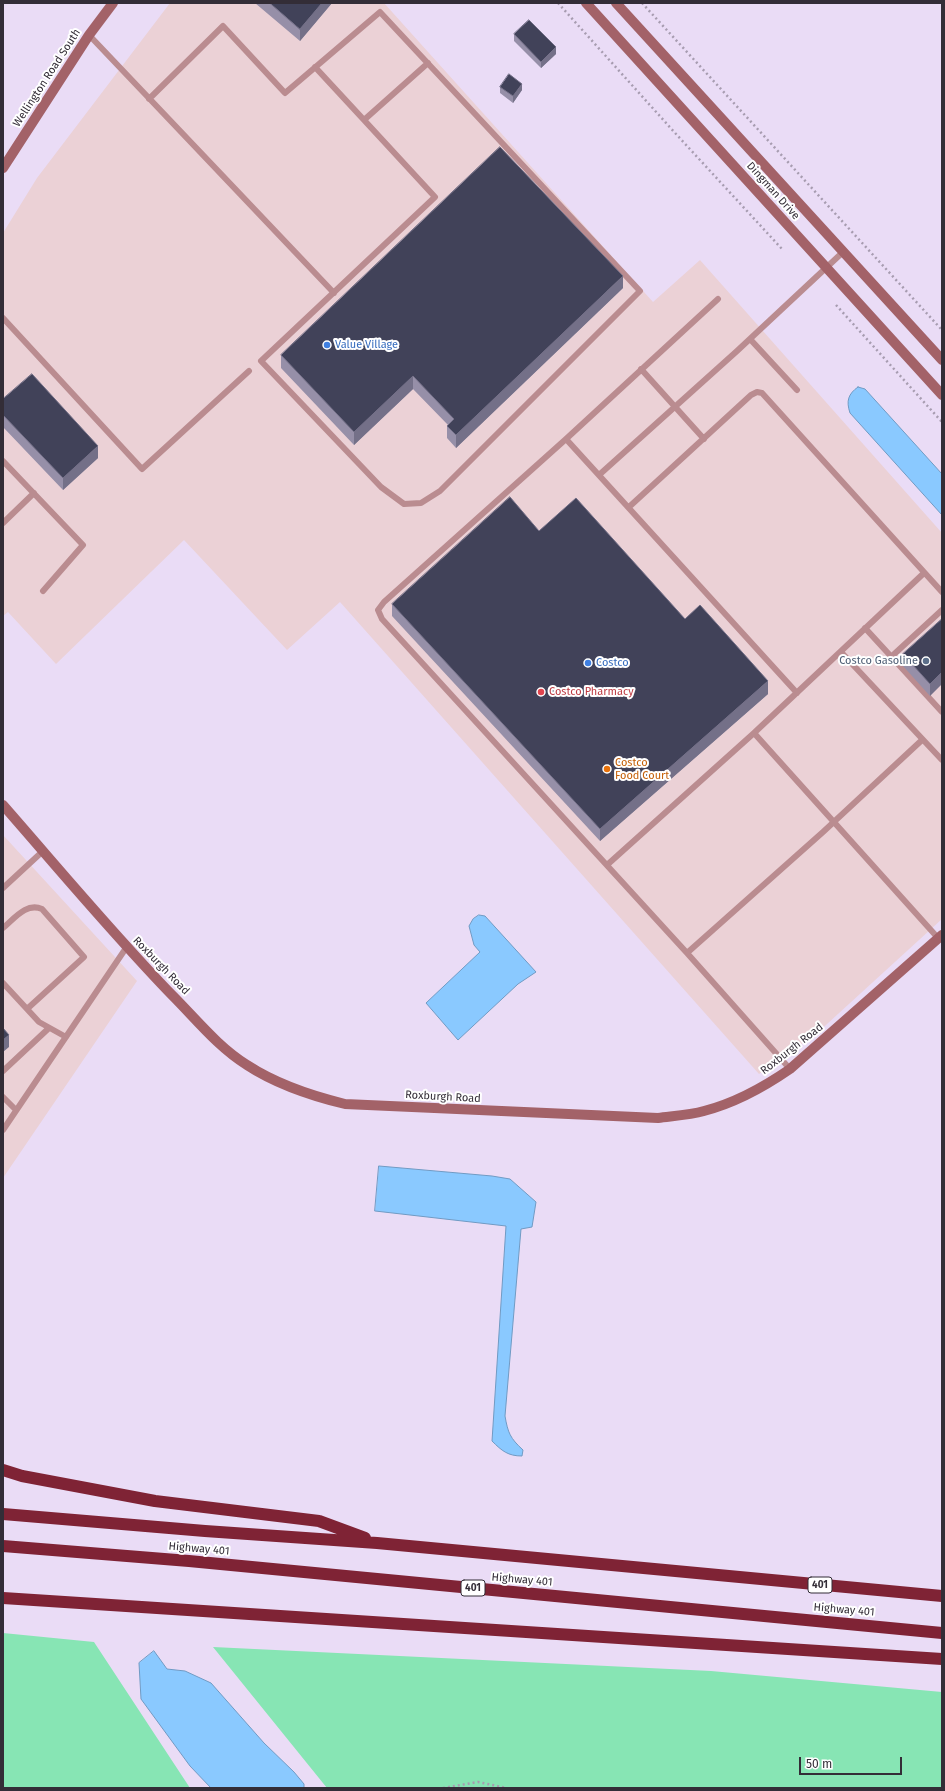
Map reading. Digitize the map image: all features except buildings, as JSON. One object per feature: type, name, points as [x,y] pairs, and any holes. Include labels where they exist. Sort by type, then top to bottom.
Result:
[{"type":"highway","points":[[3,1470],[22,1476],[155,1501],[319,1521],[377,1543]]},
{"type":"highway","name":"Highway 401","points":[[3,1514],[205,1531],[377,1543],[942,1596]]},
{"type":"highway","name":"Highway 401","points":[[3,1546],[197,1562],[942,1633]]},
{"type":"highway","points":[[3,1598],[942,1659]]},
{"type":"main road","name":"Wellington Road South","points":[[3,168],[89,35],[113,3]]},
{"type":"main road","name":"Dingman Drive","points":[[586,3],[778,216],[827,266],[942,395]]},
{"type":"main road","name":"Dingman Drive","points":[[616,3],[942,360]]},
{"type":"main road","name":"Roxburgh Road","points":[[3,805],[126,948],[218,1043],[246,1065],[270,1078],[319,1097],[345,1104],[658,1118],[704,1111],[750,1094],[772,1082],[790,1069],[940,936]]},
{"type":"lane","points":[[149,99],[222,26],[285,93],[315,67],[380,12],[640,291],[440,491],[421,502],[404,504],[381,487],[261,361],[435,197],[315,67]]},
{"type":"lane","points":[[89,35],[334,293]]},
{"type":"lane","points":[[364,120],[428,63]]},
{"type":"lane","points":[[599,475],[750,339],[843,252]]},
{"type":"lane","points":[[718,299],[566,439],[384,602],[378,610],[382,619],[607,864],[790,1069]]},
{"type":"lane","points":[[3,318],[142,469],[248,371]]},
{"type":"lane","points":[[750,339],[796,390]]},
{"type":"lane","points":[[641,369],[704,439]]},
{"type":"lane","points":[[629,507],[751,396],[757,392],[762,393],[942,592]]},
{"type":"lane","points":[[566,439],[797,693]]},
{"type":"lane","points":[[3,461],[83,545],[43,591]]},
{"type":"lane","points":[[3,522],[34,493]]},
{"type":"lane","points":[[607,864],[754,733],[924,573]]},
{"type":"lane","points":[[891,657],[942,610]]},
{"type":"lane","points":[[937,614],[942,620]]},
{"type":"lane","points":[[865,628],[942,712]]},
{"type":"lane","points":[[921,630],[926,636]]},
{"type":"lane","points":[[905,644],[910,650]]},
{"type":"lane","points":[[840,652],[942,760]]},
{"type":"lane","points":[[754,733],[940,936]]},
{"type":"lane","points":[[687,953],[834,822],[922,740]]},
{"type":"lane","points":[[3,888],[43,851]]},
{"type":"lane","points":[[3,928],[27,908],[35,906],[42,909],[84,957],[27,1009]]},
{"type":"lane","points":[[3,1130],[126,948]]},
{"type":"lane","points":[[3,983],[40,1022],[66,1036]]},
{"type":"lane","points":[[3,1071],[49,1028]]},
{"type":"lane","points":[[3,1097],[16,1110]]},
{"type":"path","points":[[558,3],[676,134],[782,248]]},
{"type":"path","points":[[642,3],[942,330]]},
{"type":"path","points":[[836,305],[942,422]]},
{"type":"path","points":[[443,1788],[478,1782],[507,1788]]},
{"type":"shaded area","points":[[170,3],[384,3],[653,302],[700,260],[942,533],[942,919],[815,1035],[759,1074],[340,602],[287,650],[184,540],[56,664],[8,612],[3,616],[3,233],[37,178]]},
{"type":"shaded area","points":[[3,835],[137,981],[3,1178]]},
{"type":"green space","points":[[3,1633],[94,1642],[190,1788],[3,1788]]},
{"type":"green space","points":[[213,1647],[711,1671],[942,1692],[942,1788],[327,1788]]},
{"type":"water","points":[[858,387],[865,389],[942,474],[942,515],[850,413],[848,401],[852,392]]},
{"type":"water","points":[[479,915],[485,916],[536,972],[518,984],[458,1040],[426,1003],[480,952],[474,945],[469,926],[473,919]]},
{"type":"water","points":[[379,1166],[492,1176],[510,1179],[536,1202],[532,1227],[521,1229],[505,1416],[510,1435],[523,1450],[522,1456],[513,1455],[506,1452],[492,1441],[506,1226],[375,1211]]},
{"type":"water","points":[[154,1651],[167,1669],[185,1671],[211,1683],[264,1743],[294,1772],[304,1784],[304,1788],[211,1788],[190,1766],[141,1699],[139,1663]]},
{"type":"place","name":"Value Village","points":[[327,345]]},
{"type":"place","name":"Costco Gasoline","points":[[926,661]]},
{"type":"place","name":"Costco","points":[[588,663]]},
{"type":"place","name":"Costco Pharmacy","points":[[541,692]]},
{"type":"place","name":"Costco Food Court","points":[[607,769]]}]
